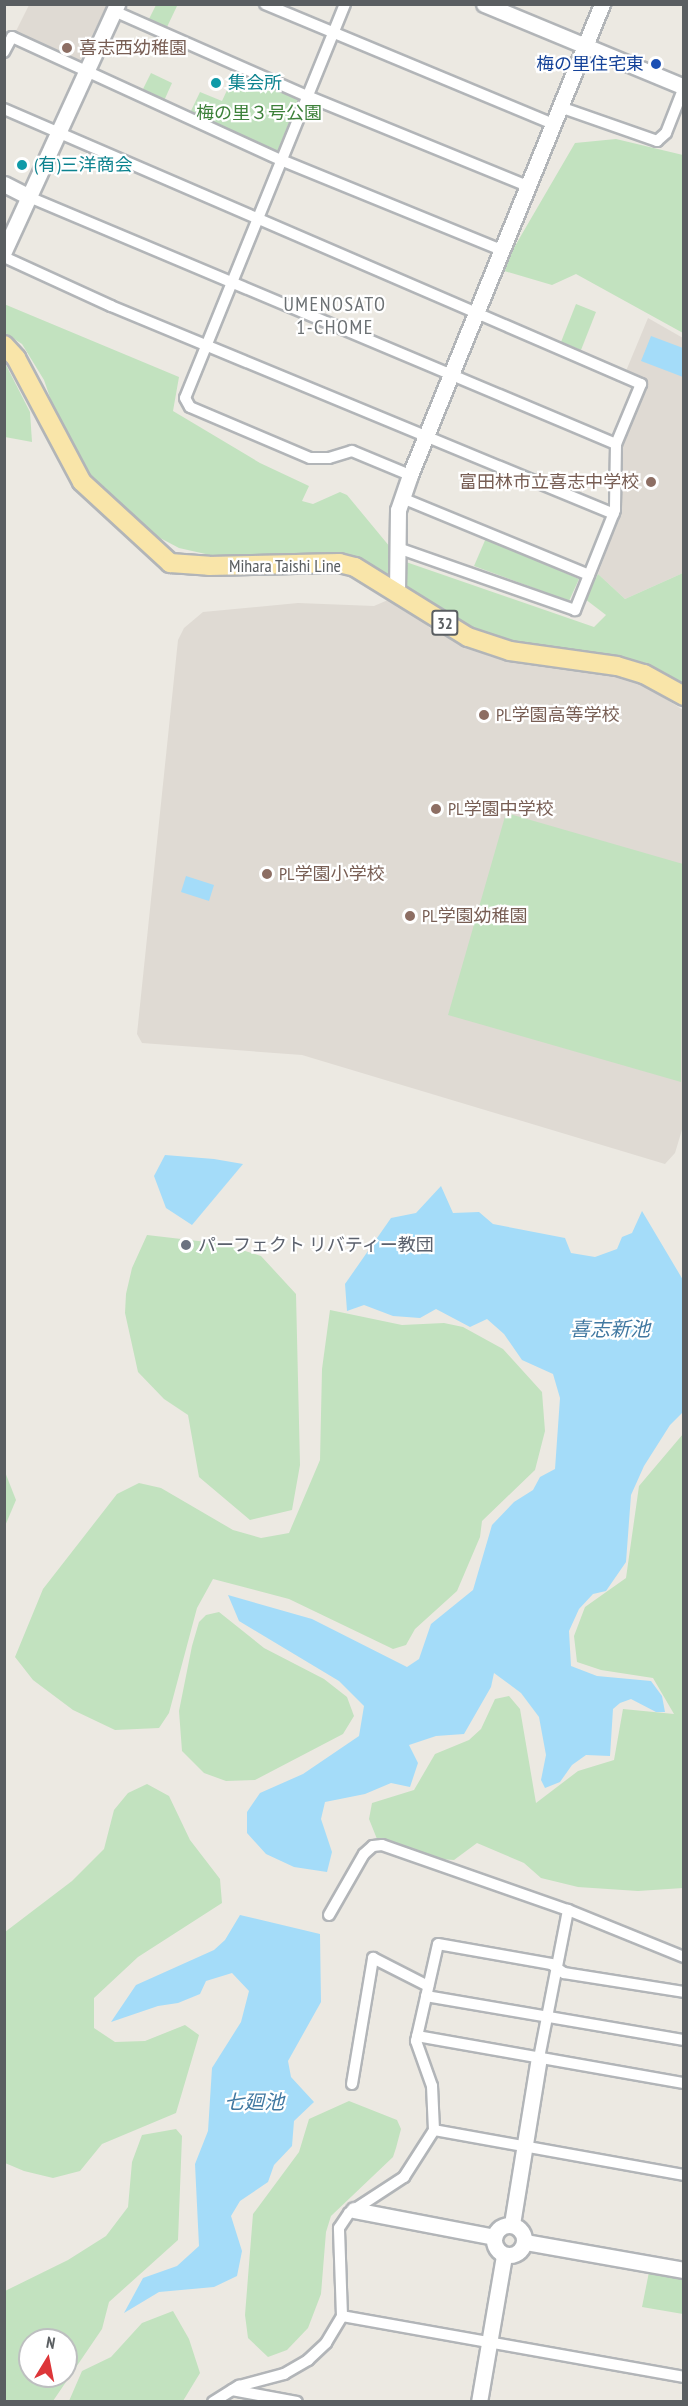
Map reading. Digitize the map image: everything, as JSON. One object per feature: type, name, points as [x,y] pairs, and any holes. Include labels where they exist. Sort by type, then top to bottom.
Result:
[{"type":"main road","name":"Mihara Taishi Line","points":[[4,345],[16,358],[81,482],[170,563],[208,566],[339,563],[370,574],[428,614],[491,645],[617,666],[644,674],[684,696]]},
{"type":"street","points":[[265,4],[553,124]]},
{"type":"street","points":[[345,4],[186,391],[190,407],[310,458],[329,458],[352,451],[410,475]]},
{"type":"street","points":[[484,4],[684,87],[666,133],[657,141],[560,107]]},
{"type":"street","points":[[397,592],[402,498],[410,475],[602,4]]},
{"type":"street","points":[[4,250],[116,8],[307,96],[528,186]]},
{"type":"street","points":[[4,52],[12,37],[281,160],[502,250]]},
{"type":"street","points":[[4,109],[641,384],[616,444],[614,514],[574,610],[398,548]]},
{"type":"street","points":[[4,184],[29,197],[616,444]]},
{"type":"street","points":[[4,257],[205,345],[614,514]]},
{"type":"street","points":[[402,498],[589,575]]},
{"type":"street","points":[[329,1915],[364,1854],[373,1846],[382,1845],[568,1910],[684,1957]]},
{"type":"street","points":[[512,2224],[539,2058],[568,1910]]},
{"type":"street","points":[[213,2402],[231,2390],[284,2374],[308,2360],[326,2343],[342,2316],[339,2228],[354,2210],[404,2177],[434,2130],[432,2086],[417,2036],[438,1944],[556,1968],[564,1973],[684,1992]]},
{"type":"street","points":[[352,2084],[372,1958],[427,1991],[547,2017],[684,2040]]},
{"type":"street","points":[[417,2036],[684,2083]]},
{"type":"street","points":[[434,2130],[684,2175]]},
{"type":"street","points":[[354,2210],[494,2237]]},
{"type":"street","points":[[504,2256],[496,2248],[494,2237],[501,2227],[512,2224]]},
{"type":"street","points":[[512,2224],[522,2231],[525,2242]]},
{"type":"street","points":[[504,2256],[518,2252],[525,2242]]},
{"type":"street","points":[[525,2242],[684,2270]]},
{"type":"street","points":[[479,2402],[504,2256]]},
{"type":"street","points":[[342,2316],[684,2377]]},
{"type":"street","points":[[231,2390],[297,2402]]},
{"type":"shaded area","name":"喜志西幼稚園","points":[[29,5],[107,5],[79,63],[15,33]]},
{"type":"shaded area","name":"富田林市立喜志中学校","points":[[648,318],[683,338],[683,573],[625,599],[598,574],[619,517],[620,447],[646,380],[626,371]]},
{"type":"shaded area","points":[[395,597],[430,628],[491,657],[613,674],[641,683],[683,710],[684,1123],[675,1153],[665,1164],[302,1055],[142,1043],[137,1034],[178,640],[184,628],[203,612],[298,603],[374,606]]},
{"type":"green space","points":[[156,5],[177,6],[167,27],[149,19]]},
{"type":"green space","name":"梅の里３号公園","points":[[236,71],[299,98],[277,152],[189,115],[200,92],[222,101]]},
{"type":"green space","points":[[151,73],[172,83],[163,103],[141,93]]},
{"type":"green space","points":[[616,139],[683,155],[683,333],[576,274],[552,285],[501,270],[575,143]]},
{"type":"green space","points":[[4,304],[179,377],[173,411],[260,463],[309,486],[302,501],[313,504],[340,492],[347,495],[390,547],[388,575],[349,558],[210,555],[179,548],[143,529],[105,499],[62,432],[44,380],[22,344],[5,333]]},
{"type":"green space","points":[[576,304],[596,312],[581,350],[561,342]]},
{"type":"green space","points":[[5,363],[30,412],[32,442],[5,437]]},
{"type":"green space","points":[[486,538],[579,579],[569,601],[474,566]]},
{"type":"green space","points":[[406,562],[594,627],[606,615],[585,599],[598,574],[625,599],[683,573],[683,685],[591,653],[488,639],[406,591]]},
{"type":"green space","points":[[506,813],[683,864],[681,1082],[448,1015]]},
{"type":"green space","points":[[147,1235],[224,1244],[261,1256],[296,1294],[300,1465],[292,1510],[250,1520],[199,1477],[188,1415],[164,1399],[138,1372],[125,1313],[126,1294],[132,1268]]},
{"type":"green space","points":[[330,1310],[402,1325],[444,1323],[463,1327],[503,1349],[542,1392],[545,1431],[535,1470],[482,1521],[480,1537],[457,1591],[415,1629],[406,1645],[393,1649],[289,1599],[213,1579],[197,1608],[169,1713],[159,1728],[115,1730],[73,1710],[33,1680],[15,1657],[43,1589],[117,1494],[139,1483],[161,1488],[233,1530],[261,1538],[289,1533],[320,1460],[322,1369]]},
{"type":"green space","points":[[683,1434],[683,1888],[638,1891],[578,1887],[541,1878],[524,1863],[477,1843],[454,1860],[427,1858],[377,1839],[369,1819],[372,1803],[414,1790],[435,1754],[469,1740],[481,1729],[495,1699],[509,1696],[520,1709],[536,1803],[578,1771],[614,1760],[623,1709],[674,1714],[653,1678],[601,1670],[577,1662],[574,1636],[585,1607],[626,1578],[639,1486]]},
{"type":"green space","points":[[5,1472],[16,1500],[5,1526]]},
{"type":"green space","points":[[219,1612],[264,1648],[324,1679],[347,1697],[354,1716],[343,1734],[255,1780],[226,1781],[204,1773],[182,1751],[179,1711],[199,1622],[206,1615]]},
{"type":"green space","points":[[147,1784],[169,1796],[190,1840],[220,1879],[222,1903],[138,1957],[94,1998],[94,2028],[115,2042],[145,2041],[185,2025],[199,2035],[176,2113],[102,2144],[80,2171],[53,2178],[24,2171],[5,2163],[5,1932],[72,1881],[104,1849],[114,1810],[128,1793]]},
{"type":"green space","points":[[349,2101],[397,2120],[401,2129],[396,2148],[393,2157],[331,2216],[326,2232],[321,2294],[308,2328],[287,2350],[268,2357],[248,2338],[245,2315],[253,2214],[299,2152],[309,2119]]},
{"type":"green space","points":[[176,2129],[182,2136],[178,2240],[109,2302],[102,2329],[78,2364],[78,2328],[18,2328],[18,2388],[62,2388],[53,2401],[5,2401],[5,2291],[68,2260],[106,2236],[128,2207],[132,2162],[142,2135]]},
{"type":"green space","points":[[649,2272],[683,2278],[683,2314],[642,2307]]},
{"type":"green space","points":[[173,2311],[189,2339],[200,2373],[183,2401],[69,2401],[75,2388],[78,2388],[82,2371],[111,2357],[142,2323]]},
{"type":"water","points":[[651,336],[683,348],[683,377],[641,361]]},
{"type":"water","points":[[186,876],[214,885],[209,901],[181,892]]},
{"type":"water","points":[[165,1155],[243,1164],[192,1225],[166,1208],[154,1176]]},
{"type":"water","name":"喜志新池","points":[[441,1186],[453,1213],[479,1212],[493,1224],[565,1238],[571,1253],[595,1257],[617,1249],[622,1237],[632,1233],[642,1211],[683,1280],[683,1412],[670,1425],[644,1466],[631,1495],[626,1562],[606,1591],[593,1594],[579,1609],[569,1631],[571,1666],[597,1676],[651,1681],[662,1696],[665,1712],[656,1712],[631,1699],[620,1703],[613,1709],[610,1756],[586,1755],[572,1765],[560,1782],[545,1788],[541,1780],[546,1755],[539,1717],[521,1693],[494,1673],[491,1687],[464,1734],[436,1736],[409,1745],[418,1763],[410,1787],[391,1783],[365,1794],[325,1802],[321,1819],[332,1852],[327,1872],[294,1867],[266,1854],[247,1833],[247,1812],[260,1793],[303,1774],[359,1736],[364,1706],[339,1681],[239,1621],[228,1595],[312,1619],[407,1667],[419,1659],[431,1624],[473,1590],[492,1525],[514,1502],[533,1490],[540,1477],[555,1469],[560,1398],[553,1374],[522,1360],[504,1334],[487,1319],[470,1327],[436,1309],[420,1318],[393,1316],[364,1305],[347,1311],[345,1284],[391,1218],[416,1213]]},
{"type":"water","name":"七廻池","points":[[240,1915],[320,1934],[321,2002],[288,2061],[291,2077],[314,2102],[294,2121],[292,2146],[274,2165],[268,2182],[240,2201],[231,2216],[242,2251],[237,2276],[214,2287],[159,2292],[124,2313],[143,2278],[177,2266],[199,2246],[195,2164],[208,2131],[212,2068],[241,2022],[249,1991],[232,1973],[206,1981],[200,1994],[178,2003],[158,2006],[111,2022],[136,1985],[214,1950],[225,1940]]},
{"type":"place","name":"喜志西幼稚園","points":[[67,48]]},
{"type":"place","name":"梅の里住宅東","points":[[656,64]]},
{"type":"place","name":"集会所","points":[[216,83]]},
{"type":"place","name":"(有)三洋商会","points":[[22,165]]},
{"type":"place","name":"富田林市立喜志中学校","points":[[651,482]]},
{"type":"place","name":"PL学園高等学校","points":[[484,715]]},
{"type":"place","name":"PL学園中学校","points":[[436,809]]},
{"type":"place","name":"PL学園小学校","points":[[267,874]]},
{"type":"place","name":"PL学園幼稚園","points":[[410,916]]},
{"type":"place","name":"パーフェクト リバティー教団","points":[[186,1245]]},
{"type":"district","name":"UMENOSATO 1-CHOME","points":[[335,316]]}]
